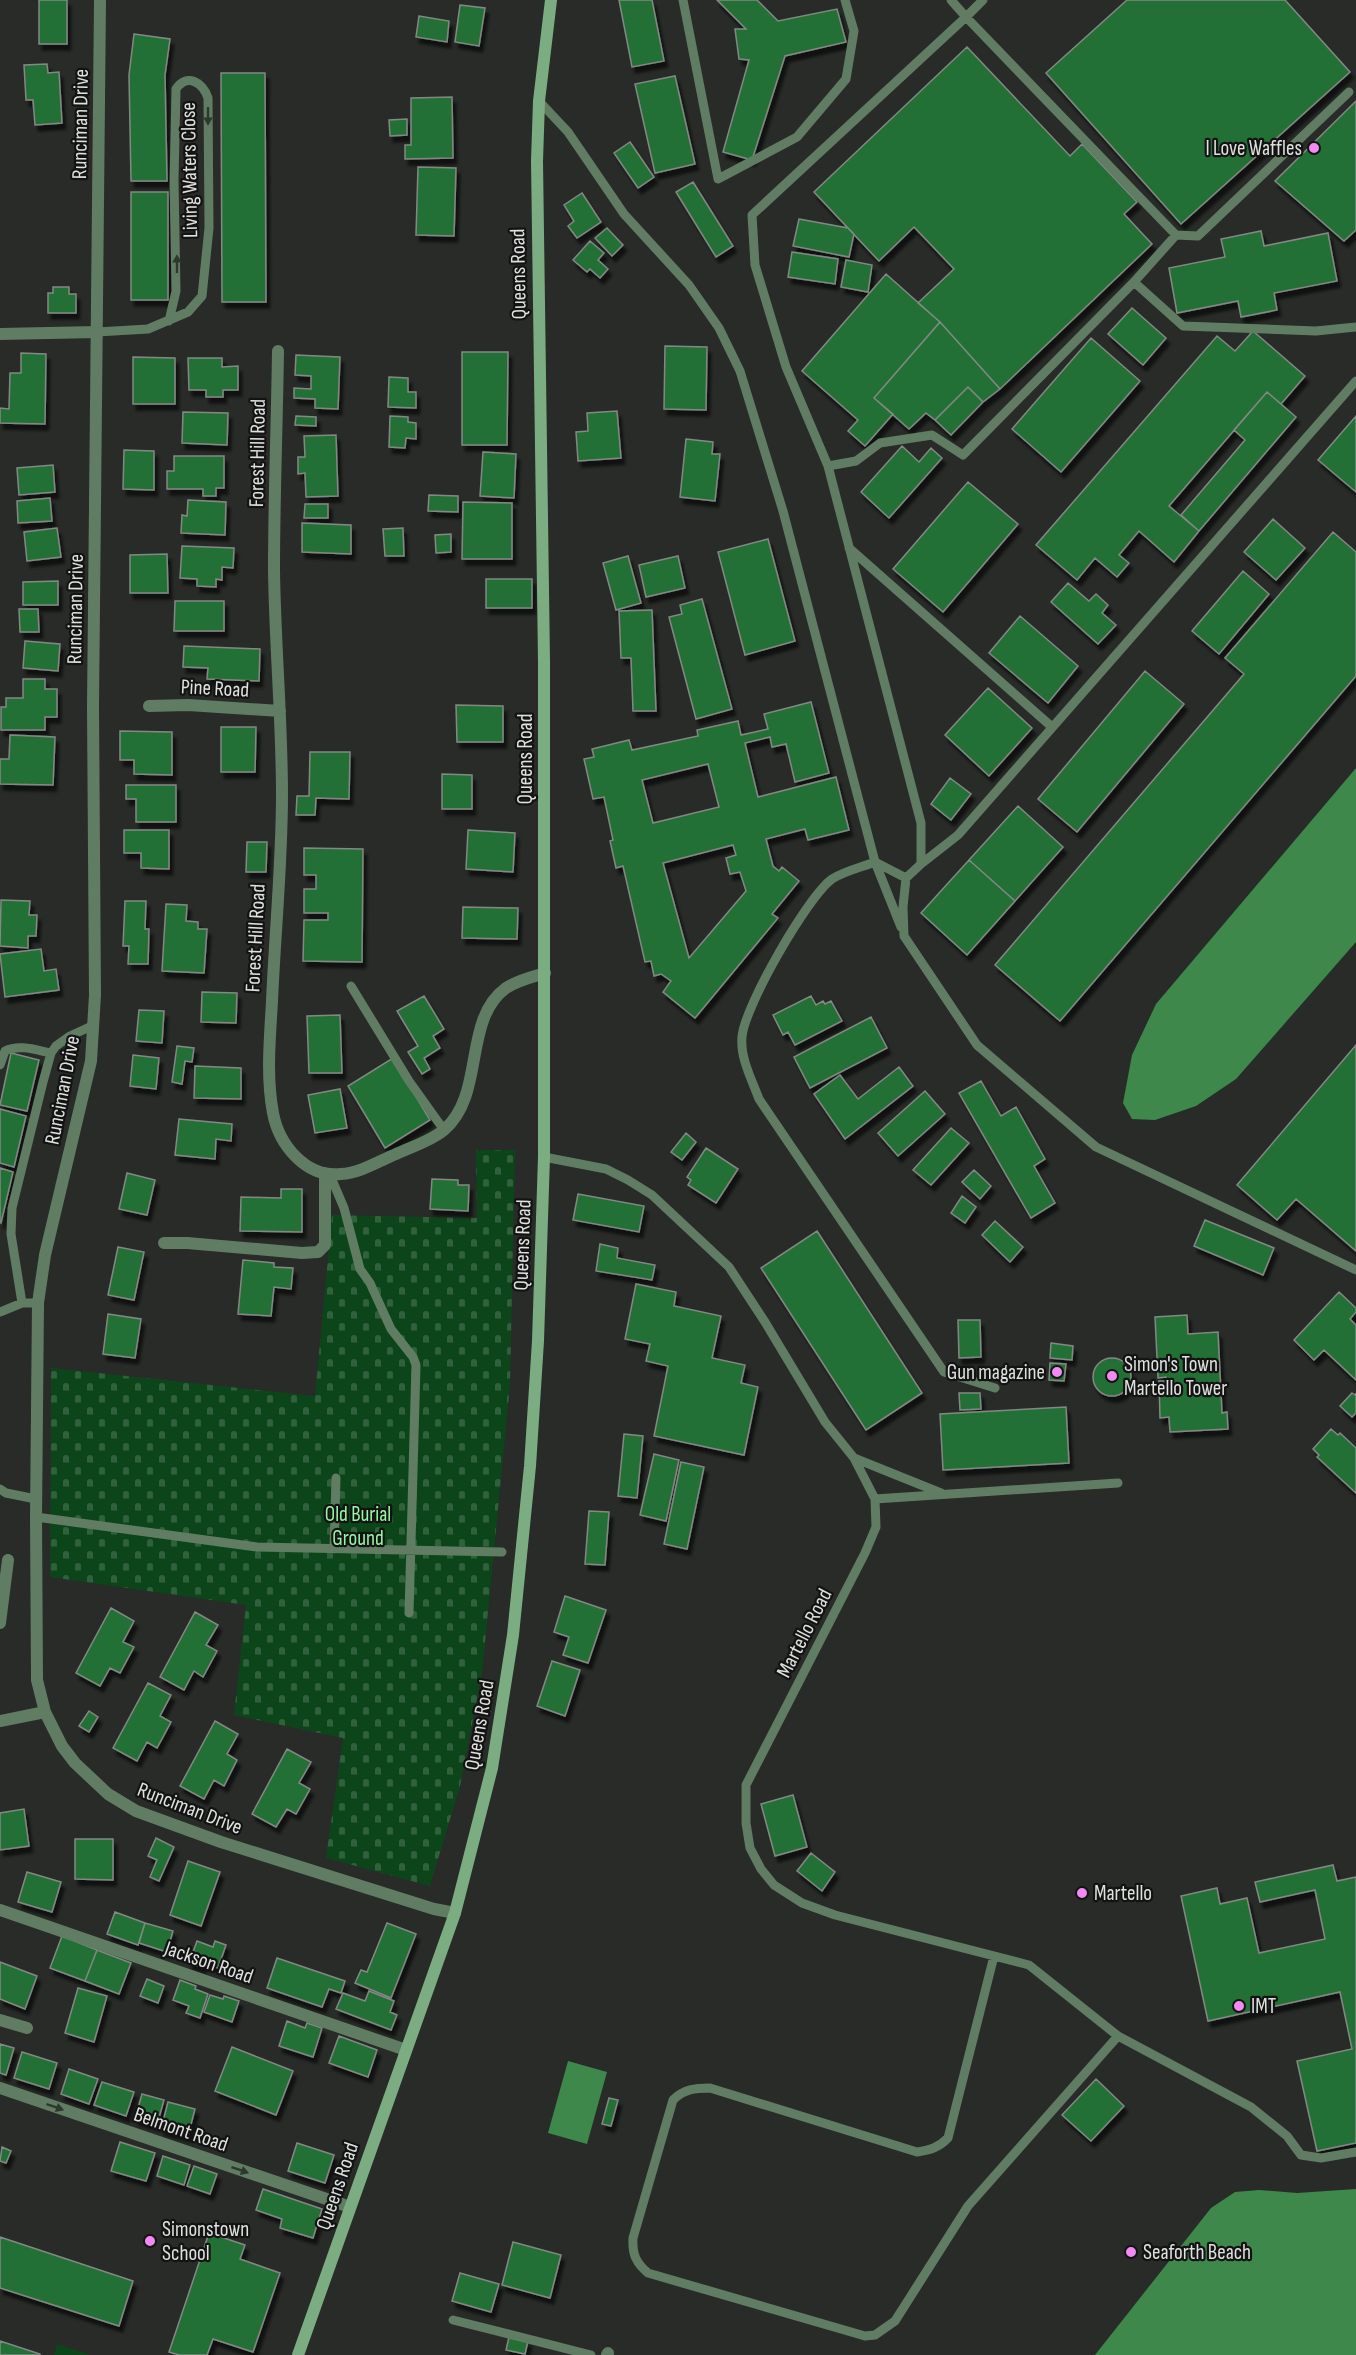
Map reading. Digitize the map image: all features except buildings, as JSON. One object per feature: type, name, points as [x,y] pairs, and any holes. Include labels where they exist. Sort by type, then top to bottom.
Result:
[{"type":"main road","name":"Queens Road","points":[[298,2355],[454,1913],[492,1768],[513,1635],[530,1466],[537,1364],[544,1157],[544,661],[537,242],[539,101],[551,0]]},
{"type":"street","name":"Runciman Drive","points":[[100,0],[93,707],[94,1025],[91,1061],[45,1255],[38,1303],[35,1651],[37,1680],[45,1712],[62,1746],[88,1778],[108,1794],[136,1811],[265,1857],[454,1913]]},
{"type":"street","points":[[0,334],[97,332]]},
{"type":"street","name":"Forest Hill Road","points":[[278,351],[274,571],[282,796],[269,1064],[270,1091],[273,1116],[284,1143],[294,1157],[309,1167],[327,1174]]},
{"type":"street","name":"Pine Road","points":[[149,706],[188,705],[280,711]]},
{"type":"street","points":[[164,1243],[303,1253],[318,1252],[325,1245],[327,1174],[352,1172],[416,1145],[444,1130],[458,1114],[467,1093],[481,1030],[490,1005],[507,987],[520,980],[545,973]]},
{"type":"street","points":[[0,1623],[8,1560]]},
{"type":"street","points":[[0,1721],[45,1712]]},
{"type":"street","name":"Jackson Road","points":[[0,1910],[406,2050]]},
{"type":"street","points":[[0,2020],[27,2028]]},
{"type":"street","name":"Belmont Road","points":[[0,2088],[350,2208]]},
{"type":"lane","points":[[683,0],[717,179],[796,137],[846,79],[854,31],[844,0]]},
{"type":"lane","points":[[951,0],[1176,236],[1198,236],[1349,92]]},
{"type":"lane","points":[[921,864],[921,824],[828,466],[786,367],[755,265],[752,215],[984,0]]},
{"type":"lane","name":"Living Waters Close","points":[[97,332],[148,329],[169,321],[188,312],[202,296],[209,228],[208,98],[201,84],[187,81],[176,89],[174,180],[177,283],[174,307],[169,321]]},
{"type":"lane","points":[[539,101],[568,132],[624,214],[689,285],[719,328],[740,371],[783,511],[875,862],[904,936],[977,1045],[1096,1147],[1356,1270]]},
{"type":"lane","points":[[828,466],[856,462],[880,443],[932,435],[963,455],[1134,282],[1176,236]]},
{"type":"lane","points":[[1134,282],[1183,326],[1316,331],[1356,327]]},
{"type":"lane","points":[[904,936],[903,908],[906,878],[958,835],[1356,381]]},
{"type":"lane","points":[[849,548],[1052,727]]},
{"type":"lane","points":[[906,878],[875,862],[832,879],[808,908],[755,995],[742,1037],[745,1062],[759,1099],[944,1372],[995,1388]]},
{"type":"lane","points":[[351,987],[409,1081],[444,1130]]},
{"type":"lane","points":[[22,1303],[11,1234],[12,1208],[51,1053],[63,1039],[94,1025]]},
{"type":"lane","points":[[0,1065],[5,1051],[11,1048],[19,1047],[51,1053]]},
{"type":"lane","name":"Martello Road","points":[[544,1157],[606,1168],[628,1180],[652,1195],[722,1260],[765,1322],[825,1422],[854,1458],[875,1499],[876,1527],[746,1785],[746,1823],[750,1848],[761,1869],[774,1885],[802,1903],[835,1915],[1029,1965],[1118,2036],[1251,2107],[1287,2136],[1301,2155],[1321,2158],[1356,2152]]},
{"type":"lane","points":[[327,1174],[344,1208],[360,1269],[370,1283],[391,1329],[415,1360],[409,1613]]},
{"type":"lane","points":[[0,1230],[11,1234]]},
{"type":"lane","points":[[0,1312],[22,1303],[38,1303]]},
{"type":"lane","points":[[854,1458],[943,1494]]},
{"type":"lane","points":[[334,1549],[336,1478]]},
{"type":"lane","points":[[875,1499],[1118,1483]]},
{"type":"lane","points":[[0,1489],[6,1493],[36,1498]]},
{"type":"lane","points":[[36,1517],[257,1547],[502,1552]]},
{"type":"lane","points":[[994,1956],[948,2138],[942,2145],[932,2150],[917,2152],[710,2088],[694,2088],[680,2093],[673,2100],[633,2238],[632,2252],[639,2265],[648,2273],[865,2336],[875,2335],[896,2321],[968,2206],[1118,2036]]},
{"type":"lane","points":[[453,2319],[591,2355]]},
{"type":"green space","name":"Old Burial Ground","points":[[476,1150],[515,1150],[510,1385],[482,1673],[460,1786],[430,1886],[326,1858],[343,1738],[234,1715],[246,1605],[50,1577],[51,1368],[315,1396],[332,1215],[477,1218]]},
{"type":"green space","points":[[57,2344],[90,2355],[54,2355]]},
{"type":"shaded area","points":[[1356,768],[1356,942],[1236,1079],[1196,1106],[1155,1120],[1132,1119],[1123,1103],[1132,1055],[1156,1004]]},
{"type":"shaded area","points":[[568,2061],[607,2072],[587,2144],[548,2133]]},
{"type":"shaded area","points":[[1356,2189],[1356,2355],[1095,2355],[1211,2208],[1235,2192],[1259,2190],[1297,2193]]},
{"type":"place","name":"I Love Waffles","points":[[1314,148]]},
{"type":"place","name":"Gun magazine","points":[[1057,1372]]},
{"type":"place","name":"Simon's Town Martello Tower","points":[[1112,1376]]},
{"type":"place","name":"Martello","points":[[1082,1893]]},
{"type":"place","name":"IMT","points":[[1239,2006]]},
{"type":"place","name":"Simonstown School","points":[[150,2241]]},
{"type":"place","name":"Seaforth Beach","points":[[1131,2252]]}]
